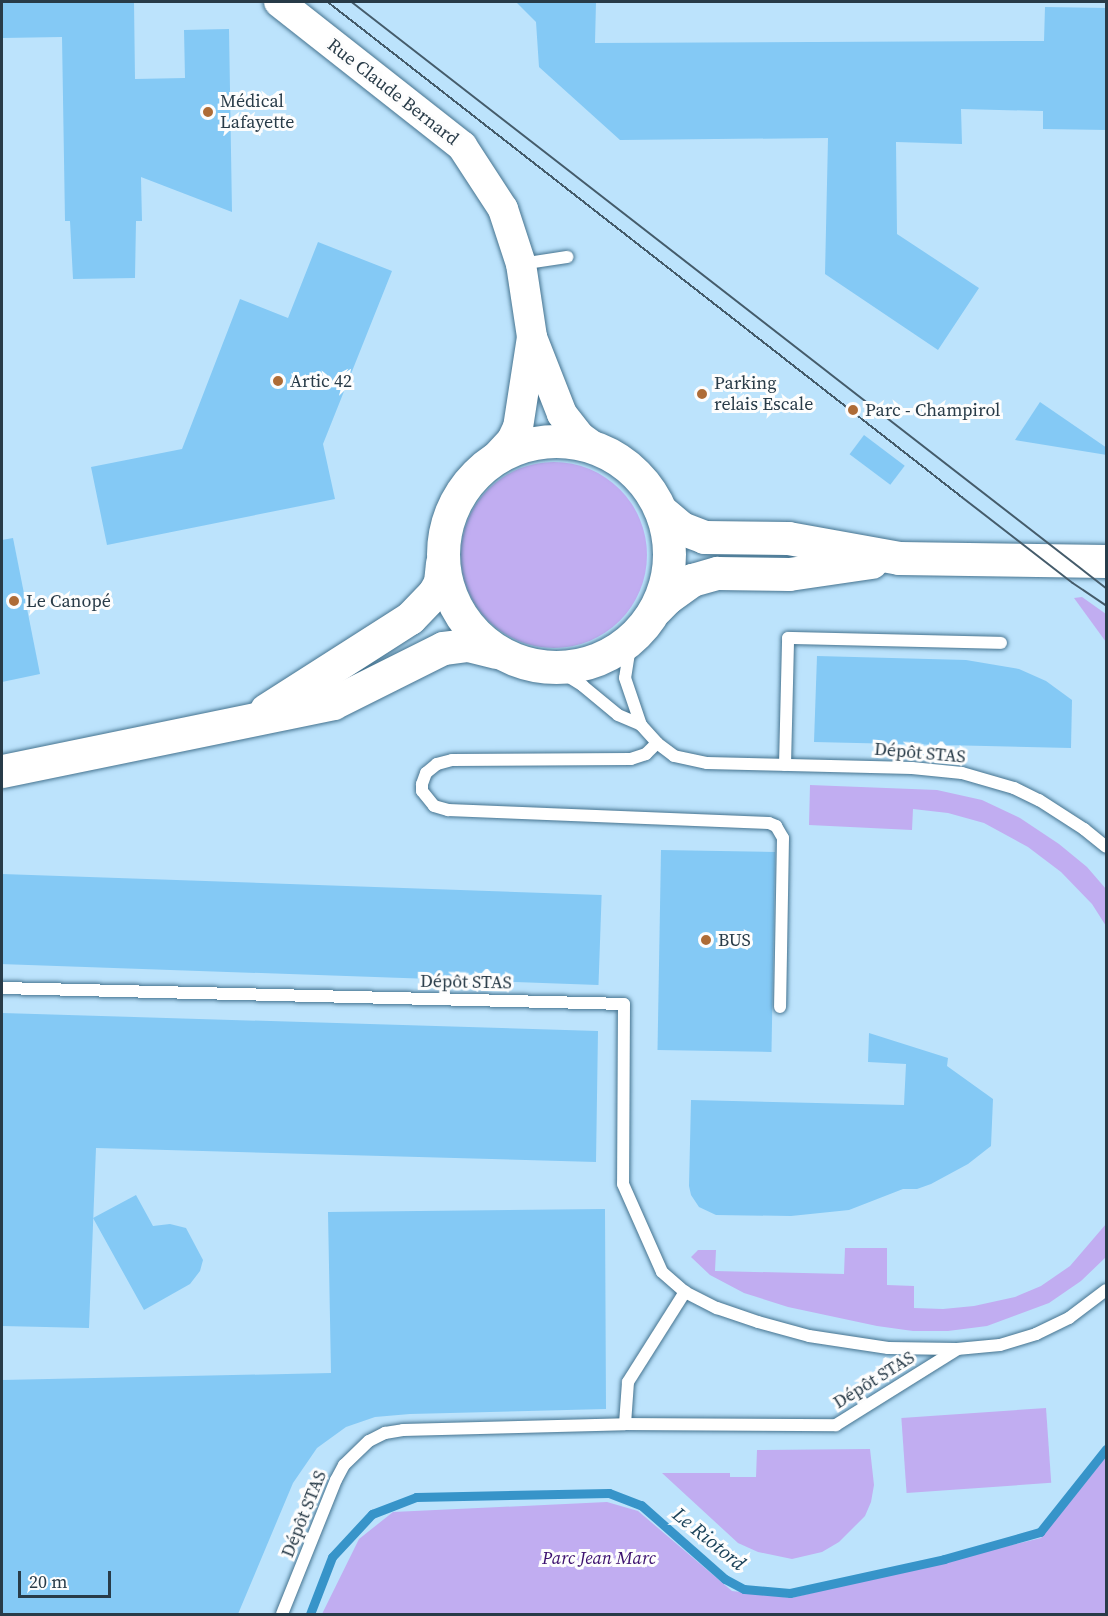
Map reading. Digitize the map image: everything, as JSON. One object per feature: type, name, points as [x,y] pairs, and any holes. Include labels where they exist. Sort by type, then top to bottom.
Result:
[{"type":"main road","points":[[254,717],[410,618],[434,593],[440,582],[446,528],[452,510],[474,477],[509,453],[540,443],[576,442],[594,447],[625,466],[641,481],[661,511],[681,528],[704,537],[788,538],[899,558]]},
{"type":"main road","points":[[652,615],[665,589],[671,556],[661,511]]},
{"type":"main road","points":[[2,771],[254,717],[333,703],[443,648],[468,645],[496,652],[508,658],[541,665],[566,665],[601,657],[624,642],[686,584],[717,573],[789,574],[899,558],[1107,561]]},
{"type":"main road","points":[[442,563],[445,584],[459,616],[496,652]]},
{"type":"street","name":"Rue Claude Bernard","points":[[279,2],[462,146],[503,209],[521,264],[532,337],[519,427],[512,440],[489,465]]},
{"type":"street","points":[[532,337],[562,414],[580,436],[594,447]]},
{"type":"lane","points":[[521,264],[567,257]]},
{"type":"lane","points":[[641,725],[625,678],[625,666],[635,640],[652,615]]},
{"type":"lane","points":[[786,765],[788,638],[1002,643]]},
{"type":"lane","points":[[541,665],[561,672],[583,686],[618,715],[641,725]]},
{"type":"lane","name":"Dépôt STAS","points":[[641,725],[657,743],[674,756],[695,761],[939,769],[986,779],[1014,788],[1054,809],[1107,848]]},
{"type":"lane","points":[[657,743],[646,754],[631,759],[452,760],[437,764],[426,773],[422,791],[434,806],[448,810],[769,823],[776,826],[783,835],[780,1007]]},
{"type":"lane","name":"Dépôt STAS","points":[[2,988],[624,1004],[623,1184],[662,1272],[685,1292],[728,1311],[809,1336],[888,1348],[957,1349],[1000,1345],[1036,1334],[1069,1318],[1107,1290]]},
{"type":"lane","points":[[625,1424],[628,1382],[685,1292]]},
{"type":"lane","name":"Dépôt STAS","points":[[282,1614],[344,1465],[369,1441],[386,1433],[403,1430],[625,1424],[836,1425],[957,1349]]},
{"type":"green space","points":[[554,462],[572,463],[590,469],[606,477],[620,489],[632,503],[640,519],[646,537],[646,573],[640,591],[632,607],[620,621],[606,633],[590,641],[572,647],[554,648],[536,647],[518,641],[502,633],[488,621],[476,607],[468,591],[462,573],[461,555],[462,537],[468,519],[476,503],[488,489],[502,477],[518,469],[536,463]]},
{"type":"green space","points":[[1082,597],[1106,614],[1106,642],[1074,598]]},
{"type":"green space","points":[[810,785],[937,790],[982,800],[1020,818],[1059,844],[1087,867],[1106,889],[1106,926],[1092,904],[1061,872],[1028,847],[984,823],[948,813],[913,809],[912,830],[809,825]]},
{"type":"green space","points":[[1106,1224],[1106,1257],[1081,1281],[1049,1303],[987,1326],[948,1331],[913,1331],[877,1326],[788,1307],[744,1293],[710,1275],[691,1257],[698,1250],[716,1250],[715,1271],[844,1274],[845,1248],[887,1248],[887,1285],[914,1286],[914,1308],[943,1309],[974,1306],[1015,1297],[1041,1286],[1070,1266]]},
{"type":"green space","points":[[1046,1408],[1051,1483],[907,1493],[901,1418]]},
{"type":"green space","points":[[870,1449],[874,1485],[871,1502],[865,1516],[839,1542],[822,1552],[792,1559],[758,1552],[738,1543],[662,1473],[730,1473],[730,1477],[756,1477],[757,1450]]},
{"type":"green space","name":"Parc Jean Marc","points":[[1106,1457],[1106,1614],[322,1614],[359,1539],[393,1512],[607,1502],[638,1511],[732,1591],[791,1598],[1041,1538]]},
{"type":"building","points":[[2,2],[134,2],[135,79],[185,78],[184,30],[229,29],[232,212],[141,177],[142,221],[136,221],[135,278],[73,279],[70,221],[65,221],[62,37],[2,38]]},
{"type":"building","points":[[516,2],[596,2],[595,43],[1044,41],[1045,7],[1107,8],[1107,130],[1043,129],[1043,111],[961,109],[962,144],[896,142],[897,234],[979,288],[938,350],[825,274],[828,138],[620,140],[539,67],[536,22]]},
{"type":"building","name":"Artic 42","points":[[318,242],[392,271],[323,444],[335,499],[107,545],[91,467],[182,449],[240,299],[288,318]]},
{"type":"building","points":[[1040,402],[1107,448],[1107,455],[1015,440]]},
{"type":"building","points":[[864,435],[905,466],[890,485],[850,454]]},
{"type":"building","name":"Le Canopé","points":[[13,538],[40,674],[2,682],[2,540]]},
{"type":"building","points":[[817,656],[966,660],[1019,669],[1046,681],[1072,700],[1071,748],[814,742]]},
{"type":"building","points":[[661,850],[775,852],[771,1052],[658,1050]]},
{"type":"building","points":[[2,874],[602,895],[598,985],[2,964]]},
{"type":"building","points":[[2,1013],[598,1031],[596,1162],[96,1148],[89,1328],[2,1326]]},
{"type":"building","points":[[869,1033],[948,1058],[947,1066],[993,1099],[991,1146],[968,1164],[931,1184],[917,1189],[903,1189],[849,1210],[791,1216],[716,1215],[699,1207],[691,1195],[689,1186],[691,1100],[904,1105],[906,1064],[868,1062]]},
{"type":"building","points":[[136,1195],[153,1226],[170,1224],[186,1228],[203,1260],[200,1271],[190,1284],[144,1310],[93,1218]]},
{"type":"building","points":[[605,1209],[606,1409],[410,1414],[375,1417],[346,1427],[317,1448],[293,1483],[238,1614],[2,1614],[2,1380],[331,1373],[328,1212]]},
{"type":"waterway","name":"Le Riotord","points":[[310,1614],[332,1557],[372,1514],[416,1497],[609,1493],[641,1505],[725,1579],[744,1589],[790,1593],[944,1559],[1040,1532],[1106,1449]]},
{"type":"tram line","points":[[328,2],[962,497],[1073,583],[1106,605]]},
{"type":"tram line","points":[[352,2],[1106,588]]},
{"type":"place","name":"Médical Lafayette","points":[[208,112]]},
{"type":"place","name":"Artic 42","points":[[278,381]]},
{"type":"place","name":"Parking relais Escale","points":[[702,394]]},
{"type":"place","name":"Parc - Champirol","points":[[853,410]]},
{"type":"place","name":"Le Canopé","points":[[14,601]]},
{"type":"place","name":"BUS","points":[[706,940]]}]
